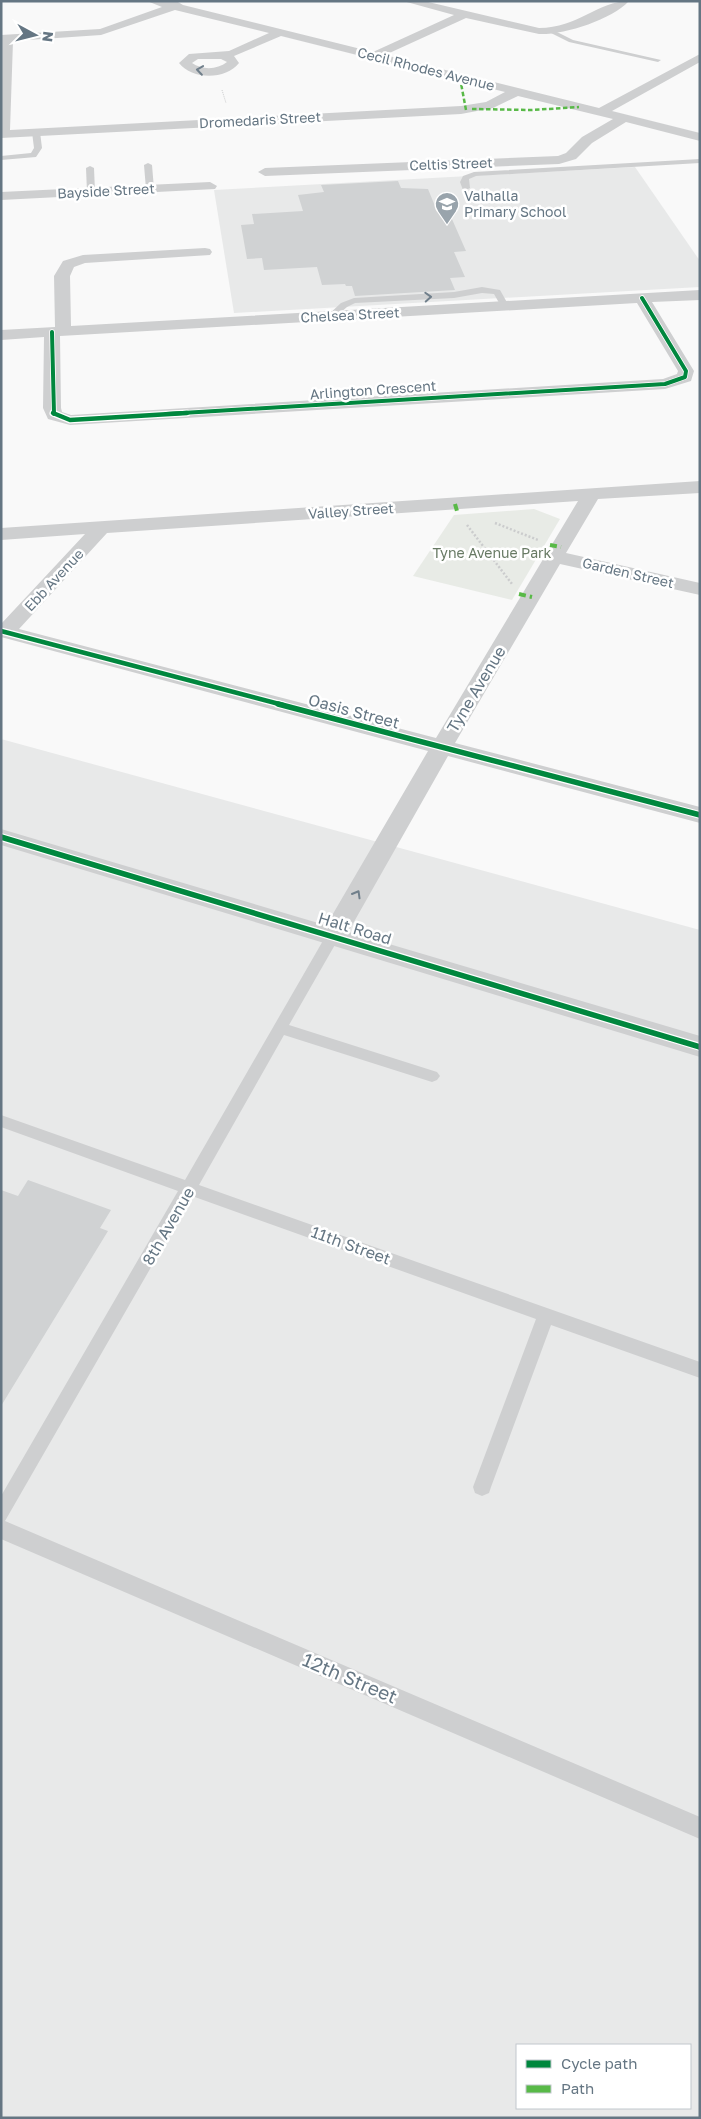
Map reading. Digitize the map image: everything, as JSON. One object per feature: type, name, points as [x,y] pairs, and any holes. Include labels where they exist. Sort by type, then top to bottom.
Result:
[{"type":"street","name":"Cecil Rhodes Avenue","points":[[152,1],[700,137]]},
{"type":"street","points":[[2,134],[4,38],[106,32],[189,1]]},
{"type":"street","points":[[408,1],[539,31],[553,32],[566,30],[624,1]]},
{"type":"street","points":[[374,56],[465,14]]},
{"type":"street","points":[[224,56],[282,32]]},
{"type":"street","points":[[201,55],[224,56],[232,60],[233,64],[217,70],[197,70],[185,64],[189,59],[201,55]]},
{"type":"street","points":[[600,112],[700,57]]},
{"type":"street","name":"Dromedaris Street","points":[[2,134],[466,110],[489,105],[516,92]]},
{"type":"street","name":"Celtis Street","points":[[265,172],[560,160],[571,156],[581,144],[624,118]]},
{"type":"street","name":"Bayside Street","points":[[1,196],[210,186]]},
{"type":"street","points":[[57,332],[62,276],[68,264],[82,259],[205,252]]},
{"type":"street","name":"Chelsea Street","points":[[1,335],[700,295]]},
{"type":"street","name":"Arlington Crescent","points":[[57,332],[52,408],[54,415],[70,420],[665,384],[678,381],[685,377],[686,371],[642,298]]},
{"type":"street","name":"Valley Street","points":[[1,534],[700,488]]},
{"type":"street","name":"Tyne Avenue","points":[[333,936],[441,748],[551,550],[591,495]]},
{"type":"street","name":"Ebb Avenue","points":[[3,632],[102,527]]},
{"type":"street","name":"Garden Street","points":[[551,550],[700,589]]},
{"type":"street","name":"Oasis Street","points":[[3,632],[700,815]]},
{"type":"street","name":"Halt Road","points":[[1,837],[700,1047]]},
{"type":"lane","points":[[553,32],[571,41],[658,60]]},
{"type":"lane","points":[[1,158],[33,155],[38,148],[36,132]]},
{"type":"lane","points":[[466,188],[466,178],[474,174],[700,161]]},
{"type":"lane","points":[[148,165],[150,189]]},
{"type":"lane","points":[[90,168],[92,192]]},
{"type":"lane","name":"8th Avenue","points":[[1,1514],[190,1188],[333,936]]},
{"type":"lane","points":[[281,1028],[432,1076]]},
{"type":"lane","name":"11th Street","points":[[1,1121],[700,1370]]},
{"type":"lane","points":[[482,1487],[546,1315]]},
{"type":"lane","name":"12th Street","points":[[1,1528],[700,1828]]},
{"type":"path","points":[[217,70],[231,122]]},
{"type":"path","points":[[487,520],[551,550]]},
{"type":"path","points":[[465,522],[517,591]]},
{"type":"shaded area","name":"Valhalla Primary School","points":[[635,167],[700,261],[700,287],[234,313],[214,190]]},
{"type":"shaded area","points":[[1,739],[700,930],[700,2118],[1,2118]]},
{"type":"green space","name":"Tyne Avenue Park","points":[[534,509],[560,519],[512,600],[413,576],[454,515]]},
{"type":"building","points":[[398,181],[401,188],[428,189],[437,211],[448,210],[466,251],[454,252],[465,277],[450,278],[455,290],[355,296],[352,286],[346,286],[345,284],[322,285],[317,267],[264,270],[262,258],[247,259],[241,225],[254,224],[252,214],[303,211],[298,195],[324,192],[321,185]]},
{"type":"building","points":[[28,1180],[111,1210],[100,1228],[108,1231],[1,1406],[1,1190],[18,1196]]},
{"type":"marked path","points":[[460,78],[466,110]]},
{"type":"marked path","points":[[472,109],[532,110],[579,107]]},
{"type":"marked path","points":[[455,504],[457,511]]},
{"type":"marked path","points":[[550,545],[561,547]]},
{"type":"marked path","points":[[519,594],[532,597]]},
{"type":"cycle path","points":[[52,332],[52,408],[54,415],[70,420],[665,384],[685,377],[686,371],[642,298]]},
{"type":"cycle path","points":[[1,631],[700,815]]},
{"type":"cycle path","points":[[1,837],[700,1047]]},
{"type":"place","name":"Valhalla Primary School","points":[[447,225]]}]
